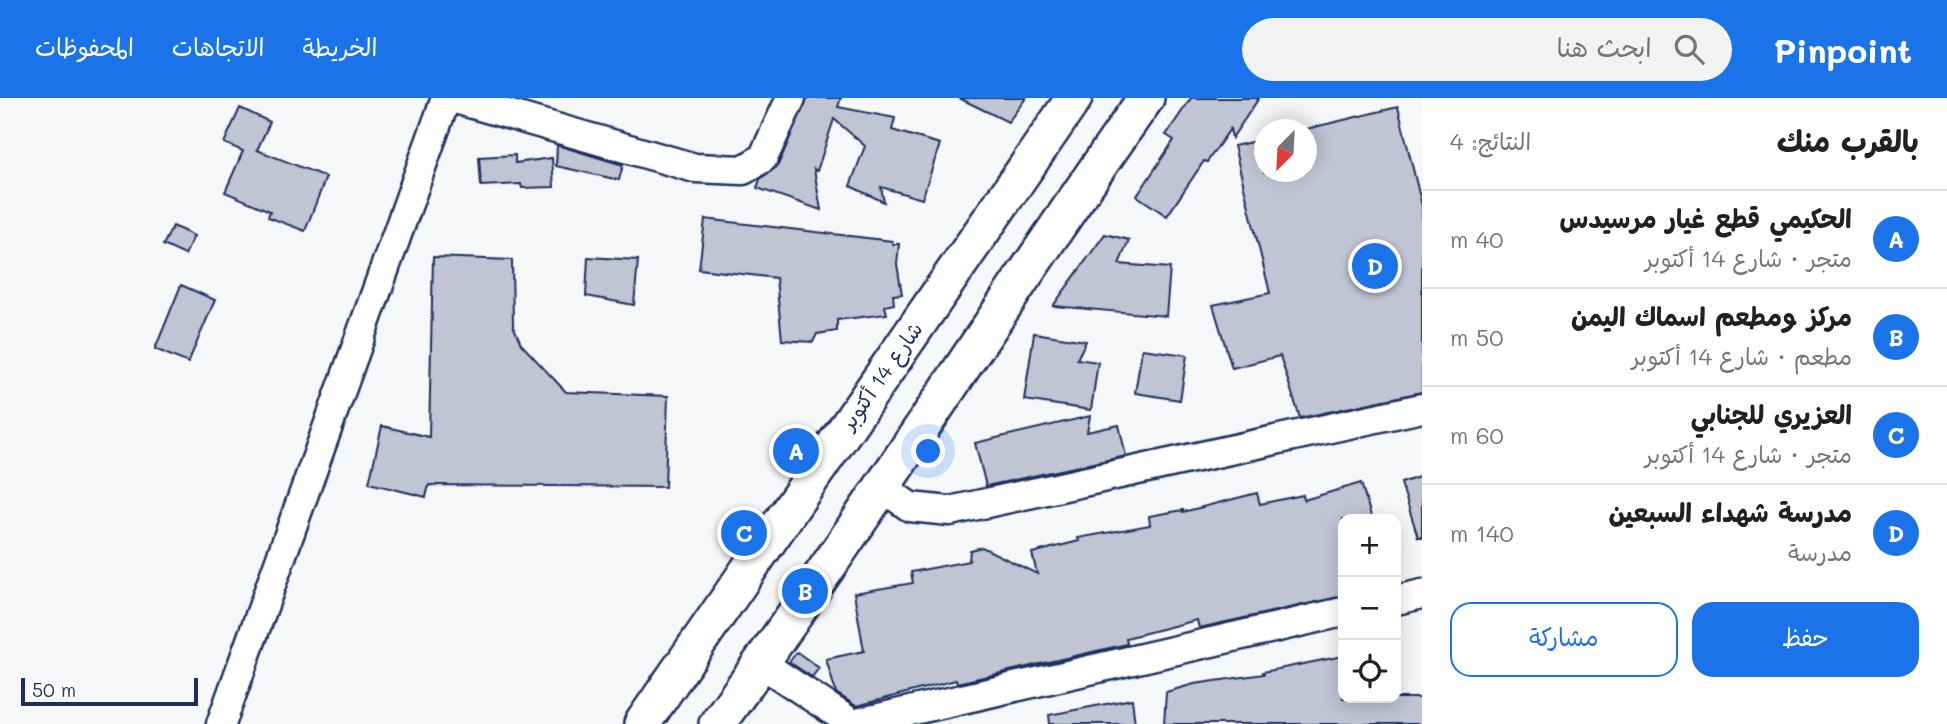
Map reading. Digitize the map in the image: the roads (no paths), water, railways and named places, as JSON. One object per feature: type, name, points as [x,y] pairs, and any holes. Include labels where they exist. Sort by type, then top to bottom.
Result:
[{"type":"main road","name":"شارع 14 أكتوبر","points":[[642,724],[1074,98]]},
{"type":"main road","points":[[717,724],[883,488],[1055,226],[1146,98]]},
{"type":"main road","points":[[1011,189],[1055,226]]},
{"type":"street","points":[[221,724],[446,98]]},
{"type":"street","points":[[452,98],[695,168],[743,170],[763,158],[791,98]]},
{"type":"street","points":[[883,488],[910,507],[950,511],[1422,408]]},
{"type":"street","points":[[1401,599],[1422,594]]},
{"type":"street","points":[[761,663],[853,724],[1338,613]]},
{"type":"place","name":"مدرسة شهداء السبعين","points":[[1375,266]]},
{"type":"place","name":"الحكيمي قطع غيار مرسيدس","points":[[796,451]]},
{"type":"place","name":"العزيري للجنابي","points":[[744,533]]},
{"type":"place","name":"مركز ومطعم اسماك اليمن","points":[[805,591]]}]
